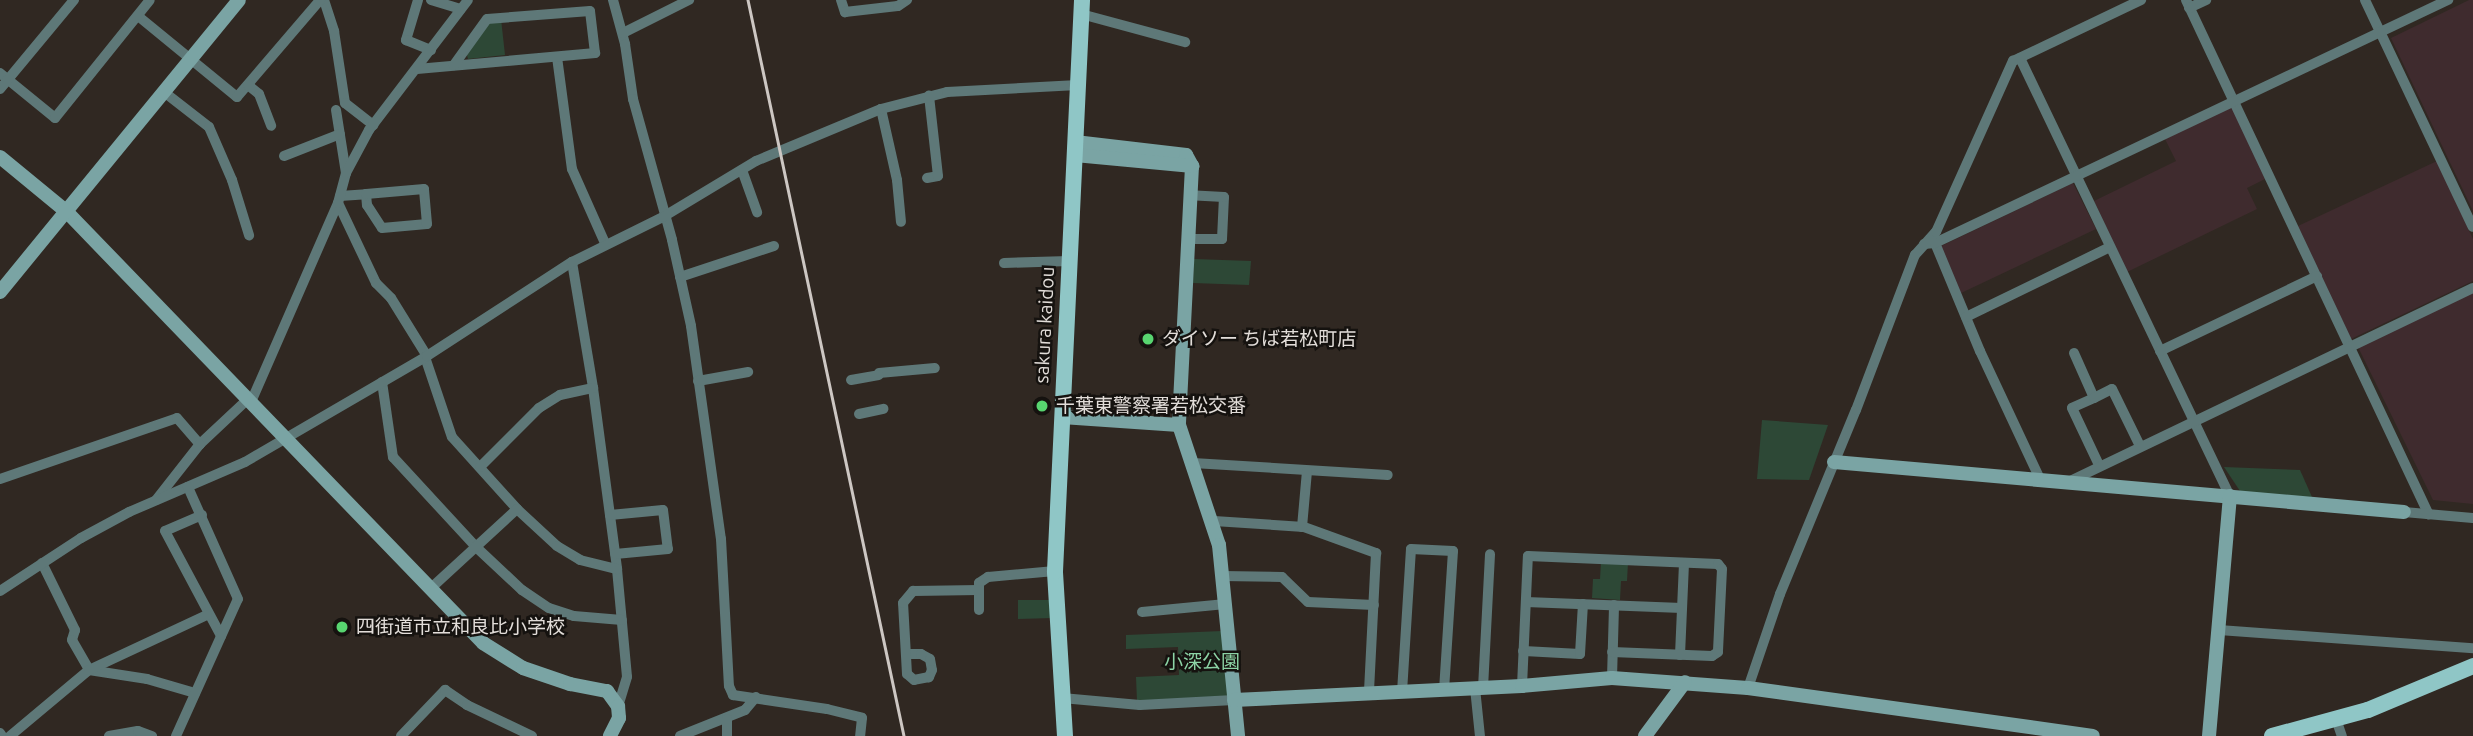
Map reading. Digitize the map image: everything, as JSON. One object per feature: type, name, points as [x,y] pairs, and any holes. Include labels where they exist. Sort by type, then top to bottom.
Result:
[{"type":"main road","name":"sakura kaidou","points":[[1065,736],[1055,571],[1081,7]]},
{"type":"main road","points":[[2272,736],[2336,719],[2412,694],[2473,666]]},
{"type":"street","points":[[0,89],[4,76],[74,0]]},
{"type":"street","points":[[4,76],[55,118],[150,0]]},
{"type":"street","points":[[0,292],[239,0]]},
{"type":"street","points":[[138,16],[237,97],[322,0],[334,31],[345,103],[373,125]]},
{"type":"street","points":[[418,0],[406,40],[431,50]]},
{"type":"street","points":[[156,501],[200,444],[249,400],[339,200],[346,173],[373,125],[465,5],[431,0]]},
{"type":"street","points":[[613,0],[622,33],[633,99],[680,277],[698,382],[721,539],[729,686],[733,695],[827,709],[862,719],[860,736]]},
{"type":"street","points":[[622,33],[689,0]]},
{"type":"street","points":[[841,0],[845,12],[898,6],[907,0]]},
{"type":"street","points":[[1929,244],[2013,61],[2141,0]]},
{"type":"street","points":[[2206,0],[2188,4],[2429,515]]},
{"type":"street","points":[[2365,0],[2473,227]]},
{"type":"street","points":[[1748,688],[1780,594],[1915,255],[1929,244],[2077,177],[2448,0]]},
{"type":"street","points":[[1081,7],[1185,42]]},
{"type":"street","points":[[417,69],[595,53],[590,11],[487,19],[454,65]]},
{"type":"street","points":[[557,57],[572,169],[605,243]]},
{"type":"street","points":[[2020,58],[2230,496],[2209,736]]},
{"type":"street","points":[[248,85],[259,94],[271,126]]},
{"type":"street","points":[[0,591],[81,537],[245,463],[426,356],[572,262],[605,243],[663,217],[778,151],[881,109],[929,96],[960,90],[1077,85]]},
{"type":"street","points":[[164,92],[209,127],[232,180],[250,235]]},
{"type":"street","points":[[928,178],[938,176],[929,96]]},
{"type":"street","points":[[881,109],[897,180],[901,222]]},
{"type":"street","points":[[337,110],[346,173]]},
{"type":"street","points":[[284,156],[340,134]]},
{"type":"street","points":[[1075,149],[1186,155],[1192,166],[1179,425],[1214,521],[1226,604],[1238,736]]},
{"type":"street","points":[[0,157],[67,212],[484,643],[523,667],[570,684],[607,691],[618,706]]},
{"type":"street","points":[[742,170],[757,212]]},
{"type":"street","points":[[339,200],[366,194],[424,189],[427,224],[382,228],[367,205],[366,194]]},
{"type":"street","points":[[1188,239],[1222,239],[1224,197],[1191,195]]},
{"type":"street","points":[[339,200],[376,283],[391,298],[426,356],[452,437],[517,509],[557,546],[580,560],[617,569]]},
{"type":"street","points":[[1929,244],[1966,317],[2041,481]]},
{"type":"street","points":[[680,277],[774,246]]},
{"type":"street","points":[[1966,317],[2110,247]]},
{"type":"street","points":[[1004,263],[1069,261]]},
{"type":"street","points":[[572,262],[593,387],[610,515],[627,677],[618,706],[619,718],[610,736]]},
{"type":"street","points":[[2160,351],[2318,276]]},
{"type":"street","points":[[2066,483],[2473,288]]},
{"type":"street","points":[[2074,353],[2094,398]]},
{"type":"street","points":[[850,380],[935,368]]},
{"type":"street","points":[[698,382],[748,372]]},
{"type":"street","points":[[382,382],[393,457],[476,547],[522,590],[549,608],[574,616],[622,620]]},
{"type":"street","points":[[480,467],[539,408],[559,395],[593,387]]},
{"type":"street","points":[[2099,465],[2072,408],[2112,389],[2140,446]]},
{"type":"street","points":[[859,414],[883,409]]},
{"type":"street","points":[[1062,416],[1179,425]]},
{"type":"street","points":[[0,479],[177,418],[200,444]]},
{"type":"street","points":[[1834,462],[2473,518]]},
{"type":"street","points":[[1194,463],[1388,475]]},
{"type":"street","points":[[1302,527],[1307,471]]},
{"type":"street","points":[[176,736],[238,598],[188,487]]},
{"type":"street","points":[[430,589],[517,509]]},
{"type":"street","points":[[610,515],[663,510],[668,550],[615,554]]},
{"type":"street","points":[[202,515],[165,531],[221,636]]},
{"type":"street","points":[[1214,521],[1302,527],[1376,552],[1369,693]]},
{"type":"street","points":[[1402,692],[1411,549],[1453,551],[1444,690]]},
{"type":"street","points":[[1480,736],[1479,688],[1490,554]]},
{"type":"street","points":[[1522,686],[1528,556],[1718,564],[1722,569],[1718,652],[1712,656],[1612,652]]},
{"type":"street","points":[[42,563],[75,630],[72,639],[89,670]]},
{"type":"street","points":[[1680,655],[1684,563]]},
{"type":"street","points":[[979,610],[979,583],[988,577],[1055,571]]},
{"type":"street","points":[[1222,576],[1282,577],[1308,602],[1374,605]]},
{"type":"street","points":[[906,654],[902,603],[912,591],[979,590]]},
{"type":"street","points":[[1526,602],[1682,608]]},
{"type":"street","points":[[1142,612],[1226,604]]},
{"type":"street","points":[[1523,652],[1580,654],[1583,604]]},
{"type":"street","points":[[1612,678],[1614,606]]},
{"type":"street","points":[[12,736],[89,670],[208,615]]},
{"type":"street","points":[[2219,630],[2473,648]]},
{"type":"street","points":[[89,670],[147,679],[195,693]]},
{"type":"street","points":[[1062,698],[1140,705],[1522,686],[1612,678],[1748,688],[2093,736]]},
{"type":"street","points":[[1645,736],[1685,682]]},
{"type":"street","points":[[406,735],[445,690],[467,705],[532,736]]},
{"type":"street","points":[[680,736],[745,710],[756,697]]},
{"type":"street","points":[[727,719],[727,736]]},
{"type":"street","points":[[2336,719],[2342,736]]},
{"type":"street","points":[[109,736],[138,731],[152,736]]},
{"type":"shaded area","points":[[2473,0],[2473,211],[2391,38]]},
{"type":"shaded area","points":[[2233,106],[2267,178],[2247,188],[2257,209],[2127,272],[2094,201],[2176,161],[2165,139]]},
{"type":"shaded area","points":[[2437,161],[2473,239],[2473,281],[2351,339],[2298,226]]},
{"type":"shaded area","points":[[2073,183],[2096,229],[1959,294],[1939,247]]},
{"type":"shaded area","points":[[2473,293],[2473,504],[2433,500],[2358,347]]},
{"type":"green space","points":[[501,19],[505,55],[468,59],[466,51],[487,23]]},
{"type":"green space","points":[[1194,259],[1251,261],[1249,285],[1193,283]]},
{"type":"green space","points":[[1762,420],[1828,425],[1809,480],[1757,479]]},
{"type":"green space","points":[[2224,467],[2300,470],[2312,497],[2242,494]]},
{"type":"green space","points":[[1601,562],[1628,563],[1627,581],[1621,581],[1620,600],[1592,598],[1593,579],[1600,579]]},
{"type":"green space","points":[[1018,600],[1052,600],[1053,618],[1018,619]]},
{"type":"green space","name":"小深公園","points":[[1222,631],[1228,698],[1137,701],[1136,677],[1179,675],[1178,647],[1126,649],[1126,635]]},
{"type":"railway","points":[[748,0],[904,736]]},
{"type":"place","name":"ダイソー ちば若松町店","points":[[1148,339]]},
{"type":"place","name":"千葉東警察署若松交番","points":[[1042,406]]},
{"type":"place","name":"四街道市立和良比小学校","points":[[342,627]]}]
